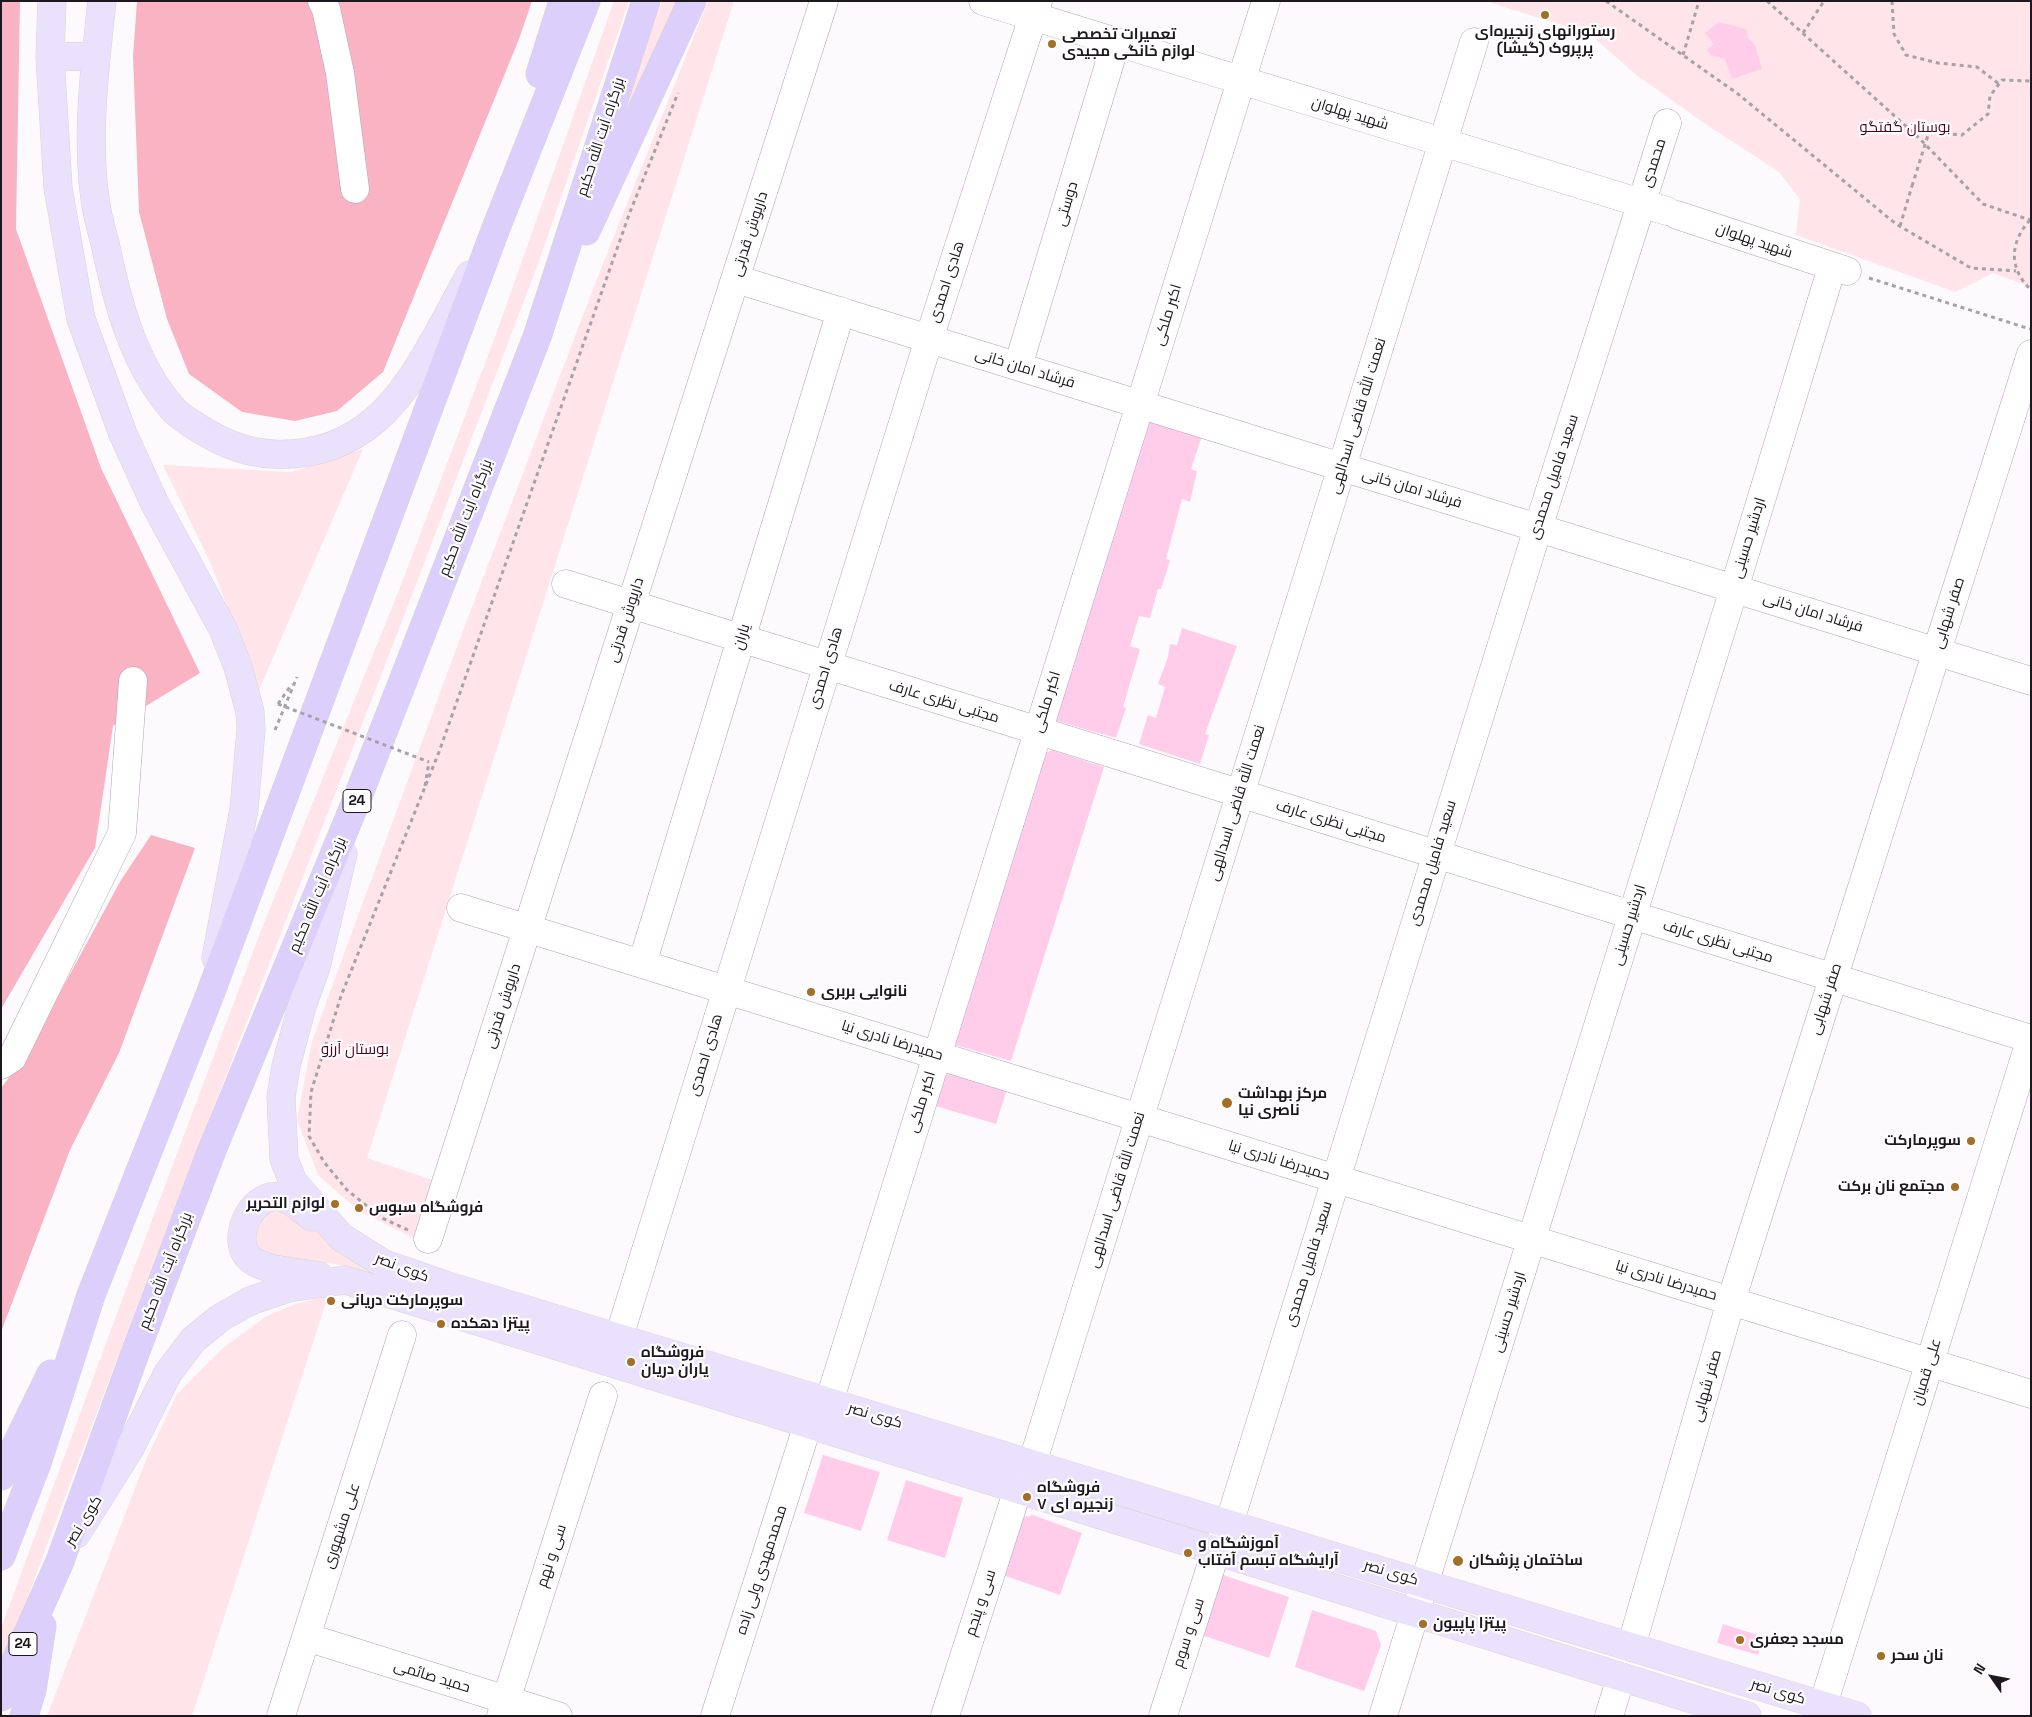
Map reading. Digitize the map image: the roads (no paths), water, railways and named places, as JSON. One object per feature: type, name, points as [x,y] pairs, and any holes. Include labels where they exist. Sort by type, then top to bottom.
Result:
[{"type":"highway","points":[[496,228],[563,1]]},
{"type":"highway","points":[[1,1556],[37,1463],[91,1295],[210,997],[496,228],[586,1]]},
{"type":"highway","name":"بزرگراه آیت الله حکیم","points":[[1,1697],[60,1561],[134,1356],[212,1150],[356,804],[536,337],[646,1]]},
{"type":"highway","points":[[536,337],[692,1]]},
{"type":"highway","points":[[1,1476],[91,1295]]},
{"type":"highway","points":[[24,1716],[32,1690],[47,1592]]},
{"type":"main road","points":[[52,1],[50,57],[58,188],[81,319],[127,442],[154,502],[223,630],[238,667],[250,712],[251,730],[244,809],[210,997]]},
{"type":"main road","points":[[102,1],[91,129],[95,199],[115,289],[137,353],[155,386],[175,411],[201,430],[225,444],[264,454],[295,456],[328,448],[351,436],[376,419],[414,374],[496,228]]},
{"type":"main road","points":[[50,57],[96,56]]},
{"type":"main road","name":"کوی نصر","points":[[356,804],[316,967],[292,1040],[281,1097],[284,1159],[293,1182],[341,1237],[384,1264],[1857,1716]]},
{"type":"main road","points":[[341,1237],[287,1199],[278,1196],[269,1197],[259,1202],[250,1212],[240,1236],[243,1250],[253,1262],[267,1267],[345,1280]]},
{"type":"main road","name":"کوی نصر","points":[[60,1561],[130,1448],[168,1373],[193,1340],[220,1318],[250,1301],[288,1288],[345,1280],[1747,1716]]},
{"type":"street","points":[[322,1],[326,9],[340,72],[355,189]]},
{"type":"street","name":"داریوش قدرتی","points":[[428,1239],[824,1]]},
{"type":"street","name":"شهید پهلوان","points":[[983,1],[1035,9],[1116,42],[1662,210],[1839,269]]},
{"type":"street","name":"اکبر ملکی","points":[[829,1402],[1266,1]]},
{"type":"street","name":"هادی احمدی","points":[[619,1337],[928,339],[1035,9]]},
{"type":"street","name":"دوستی","points":[[1018,366],[1116,42]]},
{"type":"street","name":"نعمت الله قاضی اسدالهی","points":[[1032,1464],[1474,42]]},
{"type":"street","name":"محمدی","points":[[1662,210],[1667,123]]},
{"type":"street","name":"سعید فامیل محمدی","points":[[1216,1551],[1229,1524],[1538,528],[1662,210]]},
{"type":"street","name":"اردشیر حسینی","points":[[1383,1716],[1734,589],[1839,269]]},
{"type":"street","name":"فرشاد امان خانی","points":[[736,279],[2031,681]]},
{"type":"street","name":"یاران","points":[[642,964],[841,311]]},
{"type":"street","name":"صفر شهابی","points":[[1631,1647],[1731,1301],[2031,354]]},
{"type":"street","name":"مجتبی نظری عارف","points":[[566,584],[2031,1039]]},
{"type":"street","points":[[1,1065],[12,1058],[122,833],[133,681]]},
{"type":"street","name":"حمیدرضا نادری نیا","points":[[461,908],[2031,1394]]},
{"type":"street","name":"علی قمیان","points":[[1823,1705],[2031,1039]]},
{"type":"street","name":"علی مشهوری","points":[[281,1716],[402,1335]]},
{"type":"street","name":"سی و نهم","points":[[504,1708],[603,1396]]},
{"type":"street","name":"محمدمهدی ولی زاده","points":[[715,1716],[808,1424]]},
{"type":"street","name":"سی و پنجم","points":[[945,1716],[1018,1489]]},
{"type":"street","name":"سی و سوم","points":[[1163,1716],[1216,1551]]},
{"type":"street","name":"حمید صائمی","points":[[306,1638],[504,1708],[558,1716]]},
{"type":"street","points":[[1609,1716],[1621,1677]]},
{"type":"place","name":"رستورانهای زنجیره‌ای پرپروک (گیشا)","points":[[1545,15]]},
{"type":"place","name":"تعمیرات تخصصی لوازم خانگی مجیدی","points":[[1052,44]]},
{"type":"place","name":"نانوایی بربری","points":[[811,992]]},
{"type":"place","name":"مرکز بهداشت ناصری نیا","points":[[1227,1103]]},
{"type":"place","name":"سوپرمارکت","points":[[1971,1141]]},
{"type":"place","name":"مجتمع نان برکت","points":[[1955,1187]]},
{"type":"place","name":"لوازم التحریر","points":[[335,1204]]},
{"type":"place","name":"فروشگاه سبوس","points":[[359,1208]]},
{"type":"place","name":"سوپرمارکت دریانی","points":[[331,1301]]},
{"type":"place","name":"پیتزا دهکده","points":[[441,1324]]},
{"type":"place","name":"فروشگاه یاران دریان","points":[[631,1362]]},
{"type":"place","name":"فروشگاه زنجیره ای ۷","points":[[1027,1497]]},
{"type":"place","name":"آموزشگاه و آرایشگاه تبسم آفتاب","points":[[1188,1553]]},
{"type":"place","name":"ساختمان پزشکان","points":[[1458,1561]]},
{"type":"place","name":"پیتزا پاپیون","points":[[1423,1624]]},
{"type":"place","name":"مسجد جعفری","points":[[1740,1640]]},
{"type":"place","name":"نان سحر","points":[[1881,1656]]},
{"type":"park label","name":"بوستان گفتگو","points":[[1905,128]]},
{"type":"park label","name":"بوستان آرزو","points":[[355,1050]]}]
